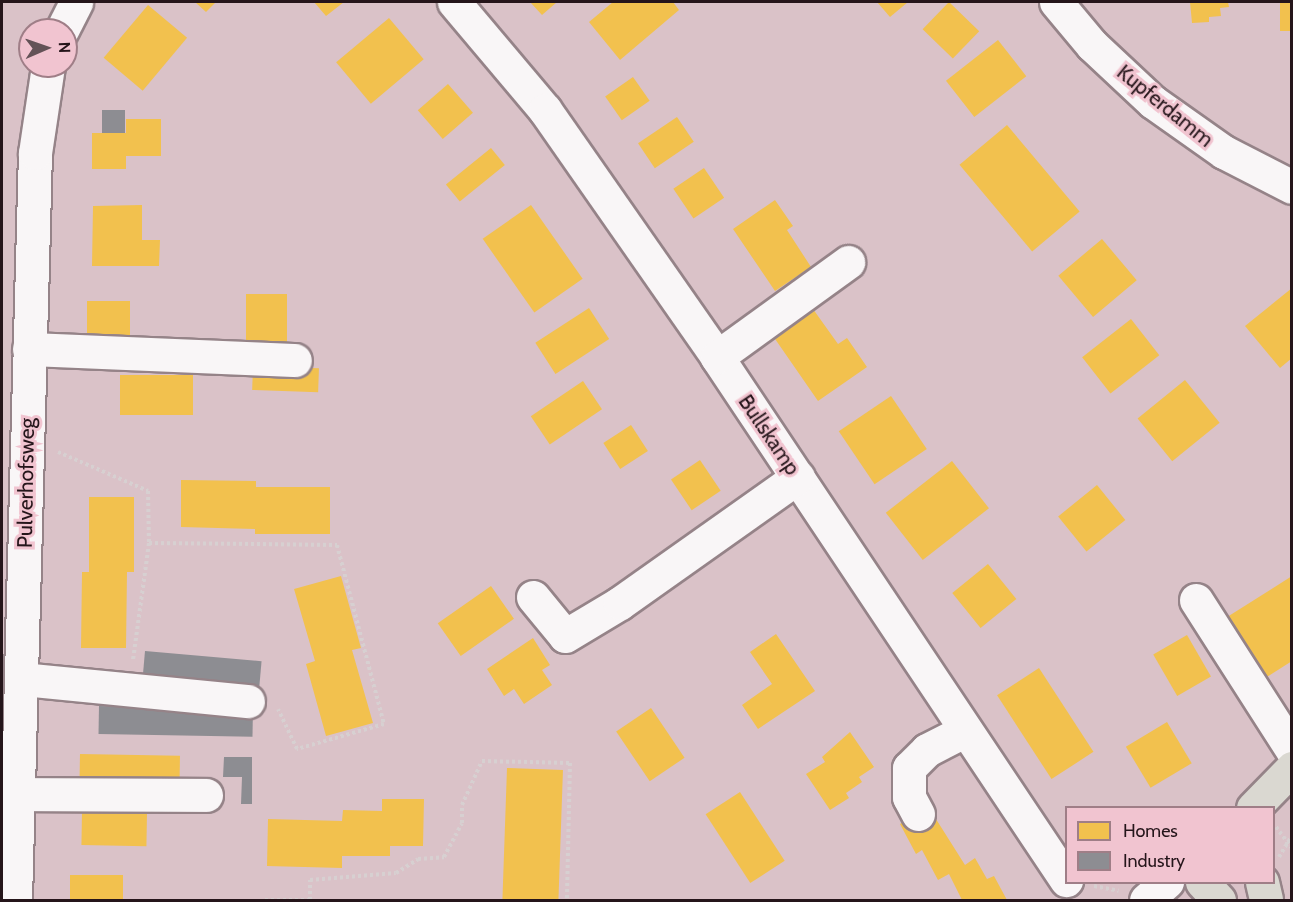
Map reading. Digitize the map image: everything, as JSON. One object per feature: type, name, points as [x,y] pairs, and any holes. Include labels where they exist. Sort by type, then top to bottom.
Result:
[{"type":"main road","points":[[1254,806],[1292,768]]},
{"type":"main road","points":[[1204,884],[1219,900]]},
{"type":"main road","points":[[1266,900],[1267,884]]},
{"type":"street","points":[[68,18],[76,2]]},
{"type":"street","name":"Bullskamp","points":[[454,2],[545,110],[717,357],[1065,880]]},
{"type":"street","name":"Kupferdamm","points":[[1056,2],[1092,45],[1154,102],[1224,152],[1292,187]]},
{"type":"street","name":"Pulverhofsweg","points":[[15,900],[12,798],[21,679],[13,518],[29,349],[34,153],[46,78]]},
{"type":"street","points":[[717,357],[848,262]]},
{"type":"street","points":[[29,349],[295,360]]},
{"type":"street","points":[[533,597],[565,636],[620,603],[798,477]]},
{"type":"street","points":[[1196,600],[1292,750]]},
{"type":"street","points":[[21,679],[129,692],[248,701]]},
{"type":"street","points":[[918,814],[909,797],[909,768],[927,750],[964,731]]},
{"type":"street","points":[[12,798],[206,795]]},
{"type":"street","points":[[1146,900],[1165,884]]},
{"type":"path","points":[[51,449],[148,491],[149,543],[129,692]]},
{"type":"path","points":[[149,543],[337,545],[384,724],[297,749],[274,701],[248,701]]},
{"type":"path","points":[[265,900],[310,900],[310,880],[396,873],[418,859],[444,857],[462,823],[462,805],[483,761],[570,763],[567,900]]},
{"type":"path","points":[[1280,831],[1292,848]]},
{"type":"path","points":[[1275,862],[1292,835]]},
{"type":"building: Homes","points":[[195,2],[216,2],[206,12]]},
{"type":"building: Homes","points":[[314,2],[344,2],[326,16]]},
{"type":"building: Homes","points":[[530,2],[557,2],[542,15]]},
{"type":"building: Homes","points":[[613,2],[673,2],[679,10],[620,60],[589,22]]},
{"type":"building: Homes","points":[[877,2],[908,2],[890,17]]},
{"type":"building: Homes","points":[[949,2],[979,31],[953,59],[923,29]]},
{"type":"building: Homes","points":[[1190,2],[1228,2],[1229,7],[1220,8],[1221,16],[1209,17],[1209,22],[1192,23]]},
{"type":"building: Homes","points":[[1280,2],[1292,2],[1292,31],[1280,31]]},
{"type":"building: Homes","points":[[148,5],[187,38],[143,91],[104,58]]},
{"type":"building: Homes","points":[[389,18],[424,59],[371,104],[336,62]]},
{"type":"building: Homes","points":[[998,40],[1026,76],[974,117],[946,81]]},
{"type":"building: Homes","points":[[633,77],[650,101],[622,120],[605,97]]},
{"type":"building: Homes","points":[[448,84],[473,113],[443,139],[418,110]]},
{"type":"building: Homes","points":[[677,117],[694,142],[655,168],[638,143]]},
{"type":"building: Homes","points":[[126,119],[161,119],[161,156],[126,156],[126,169],[92,169],[92,133],[126,133]]},
{"type":"building: Homes","points":[[1007,125],[1080,212],[1032,251],[960,165]]},
{"type":"building: Homes","points":[[491,148],[505,165],[460,202],[446,185]]},
{"type":"building: Homes","points":[[704,168],[724,198],[693,219],[673,189]]},
{"type":"building: Homes","points":[[775,200],[793,226],[787,230],[811,267],[775,291],[733,229]]},
{"type":"building: Homes","points":[[142,205],[142,240],[160,240],[159,266],[92,266],[93,206]]},
{"type":"building: Homes","points":[[531,205],[583,279],[534,313],[483,239]]},
{"type":"building: Homes","points":[[1102,239],[1137,280],[1093,317],[1058,276]]},
{"type":"building: Homes","points":[[1292,288],[1292,358],[1280,368],[1245,326]]},
{"type":"building: Homes","points":[[246,294],[287,294],[287,350],[246,350]]},
{"type":"building: Homes","points":[[87,301],[130,301],[130,339],[87,339]]},
{"type":"building: Homes","points":[[589,308],[609,339],[555,374],[535,343]]},
{"type":"building: Homes","points":[[813,309],[838,344],[847,338],[867,367],[818,401],[773,336]]},
{"type":"building: Homes","points":[[1131,319],[1159,355],[1110,393],[1082,357]]},
{"type":"building: Homes","points":[[253,366],[319,368],[318,392],[252,390]]},
{"type":"building: Homes","points":[[120,375],[193,375],[193,415],[120,415]]},
{"type":"building: Homes","points":[[1185,380],[1220,423],[1172,461],[1138,418]]},
{"type":"building: Homes","points":[[583,381],[602,409],[550,444],[531,416]]},
{"type":"building: Homes","points":[[891,396],[927,449],[875,484],[839,431]]},
{"type":"building: Homes","points":[[631,425],[648,451],[620,469],[603,443]]},
{"type":"building: Homes","points":[[700,460],[721,491],[692,510],[671,480]]},
{"type":"building: Homes","points":[[952,461],[989,508],[923,560],[886,513]]},
{"type":"building: Homes","points":[[181,480],[256,481],[256,487],[330,487],[330,534],[255,534],[255,529],[181,527]]},
{"type":"building: Homes","points":[[1097,485],[1125,520],[1086,551],[1058,516]]},
{"type":"building: Homes","points":[[89,497],[134,497],[134,572],[127,572],[126,648],[81,648],[82,572],[89,572]]},
{"type":"building: Homes","points":[[988,564],[1016,599],[981,628],[952,593]]},
{"type":"building: Homes","points":[[341,576],[361,648],[352,650],[373,723],[326,736],[306,664],[315,661],[294,589]]},
{"type":"building: Homes","points":[[1292,576],[1292,661],[1254,685],[1216,624]]},
{"type":"building: Homes","points":[[491,586],[514,619],[461,656],[438,623]]},
{"type":"building: Homes","points":[[776,634],[815,691],[758,729],[742,705],[772,684],[750,652]]},
{"type":"building: Homes","points":[[1187,635],[1211,677],[1177,696],[1153,654]]},
{"type":"building: Homes","points":[[533,638],[550,665],[542,670],[552,685],[524,704],[514,689],[504,696],[487,669]]},
{"type":"building: Homes","points":[[1039,668],[1093,752],[1052,779],[997,695]]},
{"type":"building: Homes","points":[[651,708],[685,758],[650,781],[616,731]]},
{"type":"building: Homes","points":[[1167,722],[1192,763],[1151,788],[1126,747]]},
{"type":"building: Homes","points":[[850,732],[874,767],[859,777],[862,782],[846,793],[849,798],[830,810],[806,774],[825,762],[822,757]]},
{"type":"building: Homes","points":[[80,754],[180,756],[179,787],[79,785]]},
{"type":"building: Homes","points":[[507,768],[563,770],[558,900],[502,900]]},
{"type":"building: Homes","points":[[740,792],[785,861],[750,883],[706,814]]},
{"type":"building: Homes","points":[[382,799],[424,799],[423,846],[390,846],[390,856],[342,856],[342,868],[267,866],[268,819],[342,821],[343,810],[382,811]]},
{"type":"building: Homes","points":[[929,808],[965,865],[975,858],[987,879],[994,876],[1007,900],[962,900],[949,874],[938,880],[922,850],[916,854],[900,824]]},
{"type":"building: Homes","points":[[82,812],[147,813],[146,846],[81,845]]},
{"type":"building: Homes","points":[[70,875],[123,875],[123,900],[70,900]]},
{"type":"building: Industry","points":[[102,110],[125,110],[125,133],[102,133]]},
{"type":"building: Industry","points":[[145,651],[262,661],[259,687],[143,677]]},
{"type":"building: Industry","points":[[99,706],[253,709],[252,737],[99,734]]},
{"type":"building: Industry","points":[[224,757],[252,757],[252,804],[241,804],[242,777],[223,777]]}]
